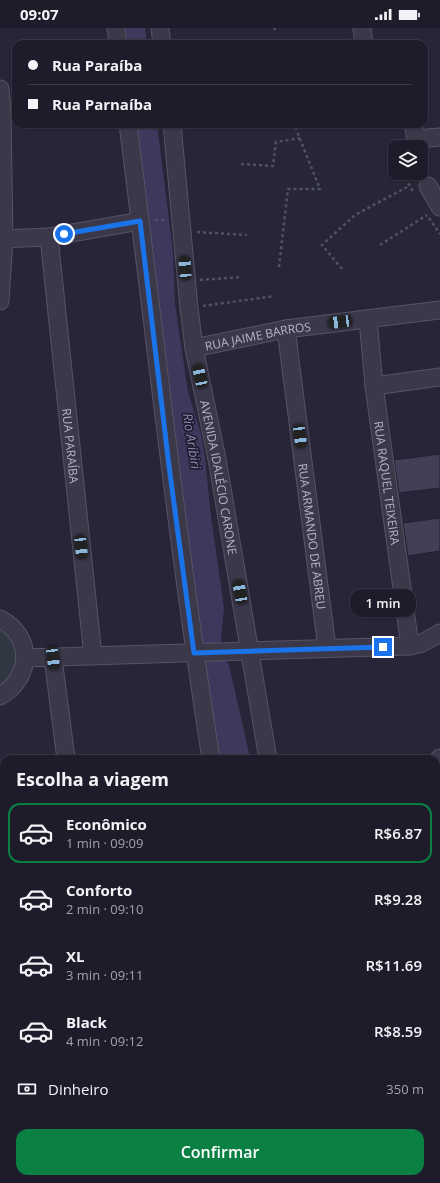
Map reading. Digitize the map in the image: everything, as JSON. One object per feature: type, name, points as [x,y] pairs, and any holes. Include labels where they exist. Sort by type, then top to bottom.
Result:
[{"type":"street","points":[[116,28],[118,40]]},
{"type":"street","points":[[160,28],[162,40]]},
{"type":"street","points":[[362,28],[364,40]]},
{"type":"street","points":[[0,89],[2,112],[2,239],[0,302]]},
{"type":"street","points":[[129,128],[146,221],[169,466],[210,755]]},
{"type":"street","name":"AVENIDA IDALÉCIO CARONE","points":[[172,128],[178,225],[194,348],[217,459],[267,755]]},
{"type":"street","points":[[414,131],[440,137]]},
{"type":"street","points":[[428,186],[434,211]]},
{"type":"street","points":[[2,239],[48,237],[146,221]]},
{"type":"street","name":"RUA PARAÍBA","points":[[48,237],[93,656]]},
{"type":"street","name":"RUA JAIME BARROS","points":[[194,348],[286,329],[440,310]]},
{"type":"street","name":"RUA RAQUEL TEIXEIRA","points":[[368,319],[374,386],[410,646]]},
{"type":"street","name":"RUA ARMANDO DE ABREU","points":[[286,329],[327,648]]},
{"type":"street","points":[[374,386],[440,377]]},
{"type":"street","points":[[0,619],[18,634],[22,642],[25,658],[22,674],[18,681],[7,692],[0,696]]},
{"type":"street","points":[[25,658],[229,653],[327,648],[410,646],[422,643],[440,634]]},
{"type":"street","points":[[53,658],[65,755]]},
{"type":"path","points":[[279,266],[288,189],[320,189],[296,128]]},
{"type":"path","points":[[241,164],[273,166],[276,142],[300,138]]},
{"type":"path","points":[[342,268],[322,245],[356,215],[410,186]]},
{"type":"path","points":[[380,245],[434,211]]},
{"type":"path","points":[[146,221],[247,235]]},
{"type":"path","points":[[186,281],[240,277]]},
{"type":"path","points":[[189,308],[276,296]]},
{"type":"shaded area","points":[[0,628],[14,641],[19,664],[0,690]]},
{"type":"water","points":[[120,28],[145,28],[146,40],[122,40]]},
{"type":"water","name":"Rio Aribiri","points":[[134,128],[158,128],[173,252],[175,304],[188,392],[201,434],[205,458],[211,516],[224,608],[221,653],[229,665],[249,753],[249,755],[215,755]]},
{"type":"building","points":[[440,454],[440,488],[399,493],[394,460]]},
{"type":"building","points":[[440,518],[440,551],[408,556],[403,523]]},
{"type":"route","points":[[64,234],[140,221],[169,466],[194,653],[383,647]]}]
